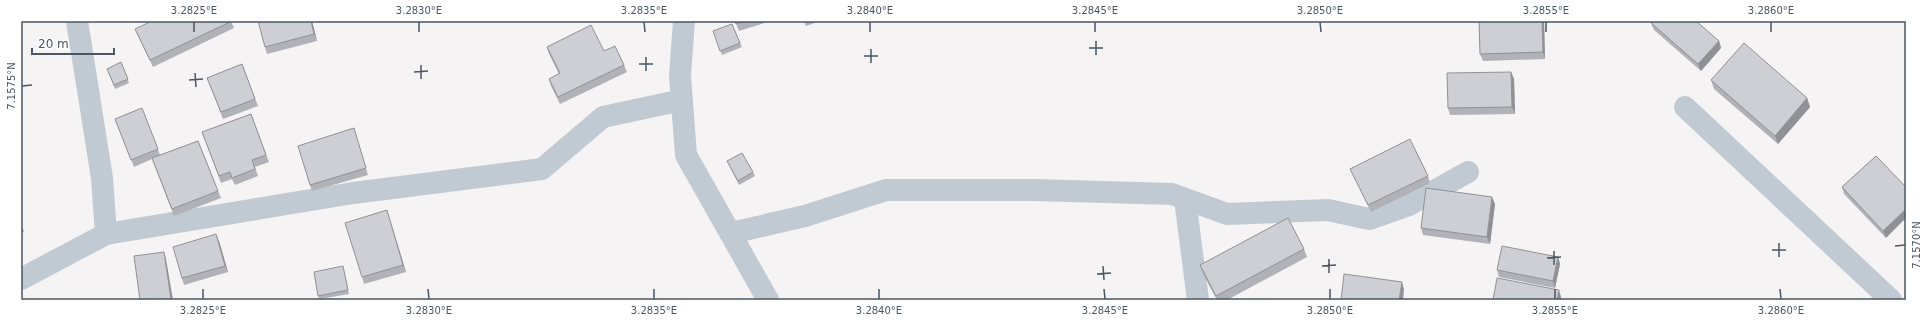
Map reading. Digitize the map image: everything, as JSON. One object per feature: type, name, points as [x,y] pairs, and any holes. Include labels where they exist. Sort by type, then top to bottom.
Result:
[{"type":"street","points":[[77,21],[102,178],[106,234]]},
{"type":"street","points":[[684,21],[680,76],[686,155],[768,300]]},
{"type":"street","points":[[21,279],[106,234],[353,193],[542,168],[604,117],[682,100]]},
{"type":"street","points":[[1685,106],[1891,300]]},
{"type":"street","points":[[731,233],[805,216],[886,190],[1043,190],[1172,194],[1227,214],[1328,210],[1369,219],[1409,206],[1468,172]]},
{"type":"street","points":[[1185,199],[1198,300]]},
{"type":"building","points":[[152,21],[232,21],[150,60],[135,29]]},
{"type":"building","points":[[258,21],[311,21],[314,34],[265,47]]},
{"type":"building","points":[[735,21],[747,21],[736,24]]},
{"type":"building","points":[[1479,21],[1542,21],[1543,52],[1480,54]]},
{"type":"building","points":[[1652,21],[1696,21],[1719,41],[1698,64],[1651,23]]},
{"type":"building","points":[[732,24],[740,43],[720,51],[713,31]]},
{"type":"building","points":[[591,25],[604,51],[615,46],[624,65],[558,97],[549,79],[560,73],[547,47]]},
{"type":"building","points":[[1744,43],[1807,98],[1775,136],[1711,80]]},
{"type":"building","points":[[121,62],[128,79],[114,85],[107,69]]},
{"type":"building","points":[[242,64],[255,99],[221,112],[207,78]]},
{"type":"building","points":[[1511,72],[1512,107],[1448,108],[1447,73]]},
{"type":"building","points":[[142,108],[158,149],[131,160],[115,119]]},
{"type":"building","points":[[251,114],[266,155],[252,160],[255,169],[232,178],[230,172],[219,176],[202,132]]},
{"type":"building","points":[[354,128],[366,168],[310,185],[298,146]]},
{"type":"building","points":[[1410,139],[1428,176],[1368,205],[1350,169]]},
{"type":"building","points":[[198,141],[218,191],[172,209],[152,158]]},
{"type":"building","points":[[742,153],[753,172],[738,181],[727,161]]},
{"type":"building","points":[[1876,156],[1906,187],[1906,209],[1883,231],[1842,187]]},
{"type":"building","points":[[1426,188],[1492,197],[1487,237],[1421,228]]},
{"type":"building","points":[[387,210],[403,265],[362,277],[345,223]]},
{"type":"building","points":[[1288,218],[1304,249],[1216,296],[1200,265]]},
{"type":"building","points":[[216,234],[225,266],[182,278],[173,247]]},
{"type":"building","points":[[1502,246],[1558,257],[1553,281],[1497,270]]},
{"type":"building","points":[[164,252],[171,299],[140,300],[134,256]]},
{"type":"building","points":[[343,266],[348,290],[318,296],[314,272]]},
{"type":"building","points":[[1344,274],[1402,282],[1399,300],[1341,300]]},
{"type":"building","points":[[1497,278],[1559,290],[1557,300],[1493,300]]}]
